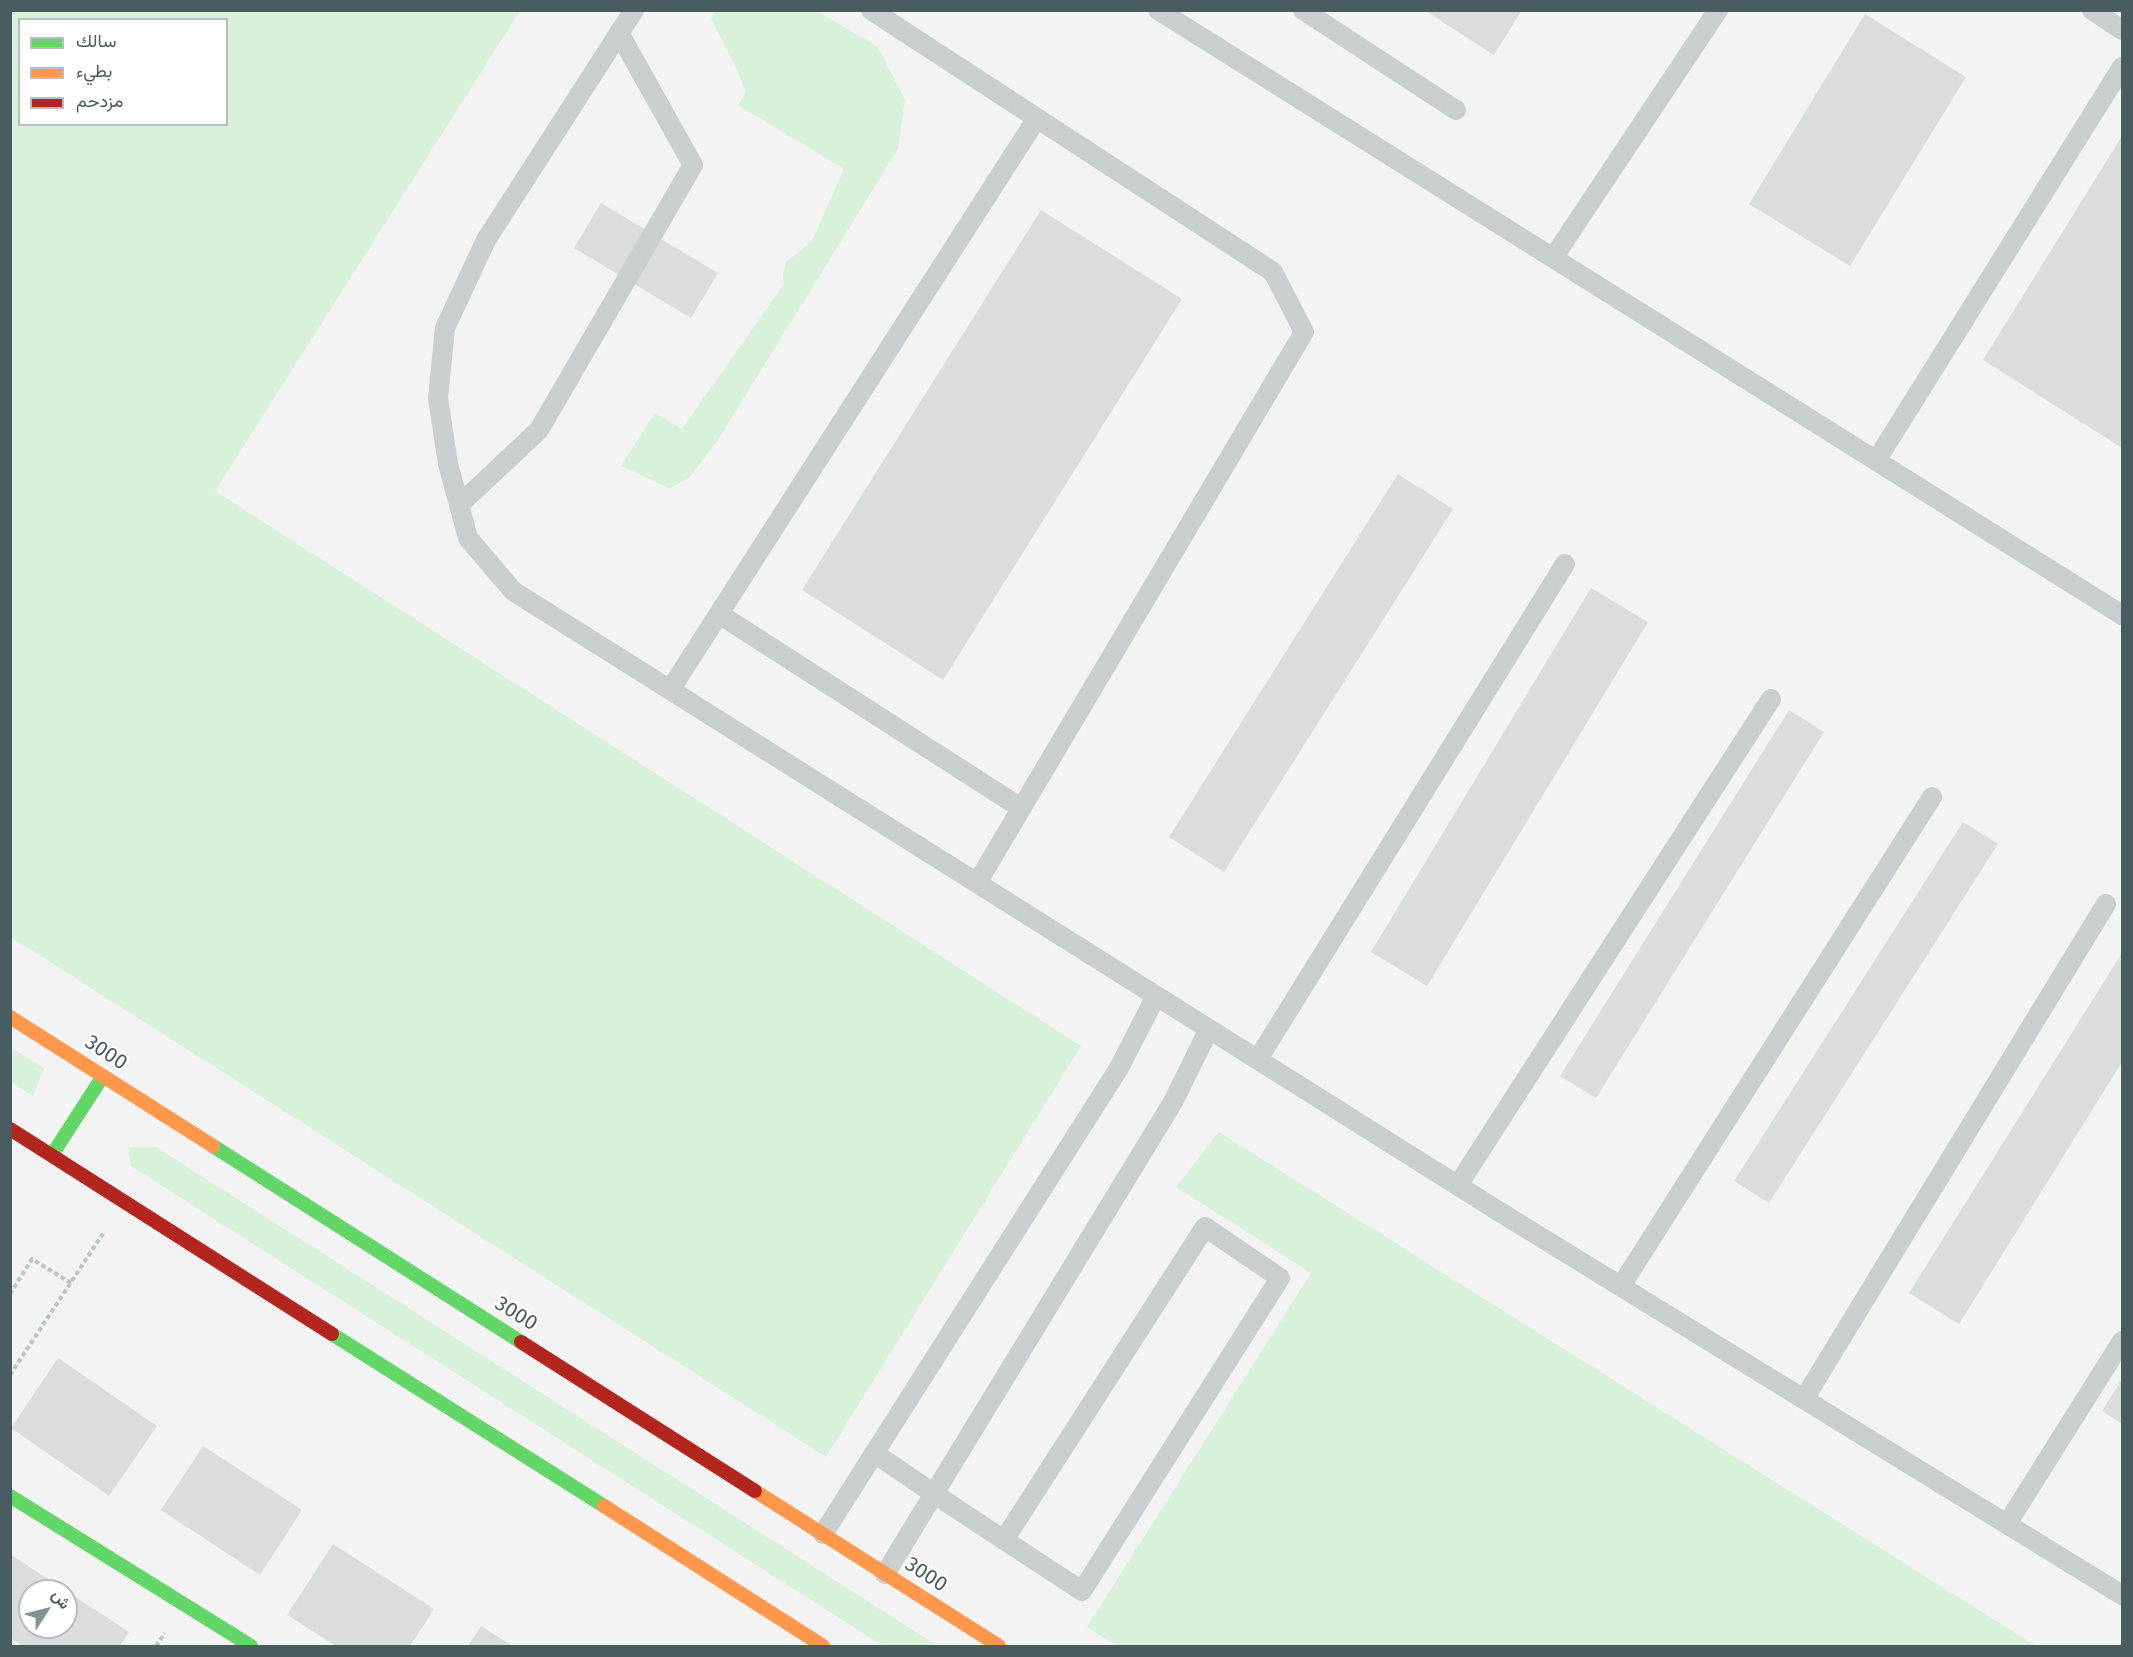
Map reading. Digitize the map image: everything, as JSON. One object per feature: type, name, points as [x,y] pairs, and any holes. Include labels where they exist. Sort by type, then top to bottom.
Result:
[{"type":"street","name":"3000","points":[[10,1017],[999,1647]]},
{"type":"street","name":"3000","points":[[52,1155],[103,1076]]},
{"type":"street","points":[[10,1129],[823,1647]]},
{"type":"street","points":[[10,1496],[251,1647]]},
{"type":"lane","points":[[634,10],[486,240],[445,328],[438,398],[448,464],[468,538],[513,591],[1458,1185],[2122,1595]]},
{"type":"lane","points":[[871,10],[1274,272],[1304,332],[977,882]]},
{"type":"lane","points":[[1158,10],[2122,615]]},
{"type":"lane","points":[[1303,10],[1456,110]]},
{"type":"lane","points":[[1553,258],[1718,10]]},
{"type":"lane","points":[[2092,10],[2122,30]]},
{"type":"lane","points":[[459,505],[539,430],[693,165],[620,33]]},
{"type":"lane","points":[[1876,461],[2122,67]]},
{"type":"lane","points":[[670,690],[1037,118]]},
{"type":"lane","points":[[1258,1059],[1565,564]]},
{"type":"lane","points":[[719,614],[1021,808]]},
{"type":"lane","points":[[1458,1185],[1771,699]]},
{"type":"lane","points":[[1621,1286],[1932,797]]},
{"type":"lane","points":[[1804,1399],[2106,904]]},
{"type":"lane","points":[[823,1534],[1119,1068],[1156,996]]},
{"type":"lane","points":[[885,1574],[1173,1102],[1209,1029]]},
{"type":"lane","points":[[874,1453],[933,1493],[1004,1540],[1082,1591],[1280,1278],[1205,1227],[1004,1540]]},
{"type":"lane","points":[[2007,1524],[2122,1341]]},
{"type":"path","points":[[10,1375],[104,1231]]},
{"type":"path","points":[[10,1294],[32,1259],[71,1282]]},
{"type":"green space","points":[[10,11],[520,11],[215,491],[1081,1046],[826,1457],[11,937]]},
{"type":"green space","points":[[714,11],[817,11],[878,47],[905,100],[898,149],[716,443],[688,479],[669,488],[621,466],[655,413],[682,429],[784,284],[783,274],[786,262],[812,241],[844,169],[738,105],[746,92],[711,19]]},
{"type":"green space","points":[[10,1047],[44,1068],[33,1096],[11,1082]]},
{"type":"green space","points":[[1219,1132],[2036,1646],[1117,1646],[1087,1627],[1311,1273],[1176,1187]]},
{"type":"green space","points":[[128,1147],[156,1147],[938,1646],[883,1646],[131,1166]]},
{"type":"building","points":[[1424,10],[1522,10],[1494,55]]},
{"type":"building","points":[[1865,14],[1966,77],[1850,266],[1749,204]]},
{"type":"building","points":[[2122,136],[2122,448],[1983,360]]},
{"type":"building","points":[[601,203],[718,273],[691,318],[574,248]]},
{"type":"building","points":[[1041,210],[1182,299],[943,680],[802,590]]},
{"type":"building","points":[[1398,474],[1453,509],[1224,872],[1169,837]]},
{"type":"building","points":[[1591,588],[1648,622],[1427,986],[1371,952]]},
{"type":"building","points":[[1789,710],[1824,732],[1596,1098],[1560,1076]]},
{"type":"building","points":[[1963,822],[1998,844],[1769,1203],[1734,1181]]},
{"type":"building","points":[[2122,953],[2122,1062],[1959,1324],[1909,1293]]},
{"type":"building","points":[[58,1358],[157,1426],[109,1496],[11,1428]]},
{"type":"building","points":[[2122,1379],[2122,1424],[2102,1411]]},
{"type":"building","points":[[203,1446],[302,1510],[260,1575],[161,1510]]},
{"type":"building","points":[[333,1544],[434,1609],[410,1646],[336,1646],[287,1615]]},
{"type":"building","points":[[10,1554],[48,1579],[18,1579],[18,1639],[78,1639],[78,1599],[129,1632],[120,1646],[23,1646],[10,1638]]},
{"type":"building","points":[[481,1626],[513,1646],[468,1646]]},
{"type":"traffic: fast","points":[[52,1155],[103,1076]]},
{"type":"traffic: fast","points":[[213,1146],[521,1342]]},
{"type":"traffic: fast","points":[[332,1334],[604,1506]]},
{"type":"traffic: fast","points":[[10,1496],[251,1646]]},
{"type":"traffic: slow","points":[[10,1017],[213,1146]]},
{"type":"traffic: slow","points":[[755,1491],[999,1646]]},
{"type":"traffic: slow","points":[[604,1506],[823,1646]]},
{"type":"traffic: jam","points":[[10,1129],[332,1334]]},
{"type":"traffic: jam","points":[[521,1342],[755,1491]]}]
